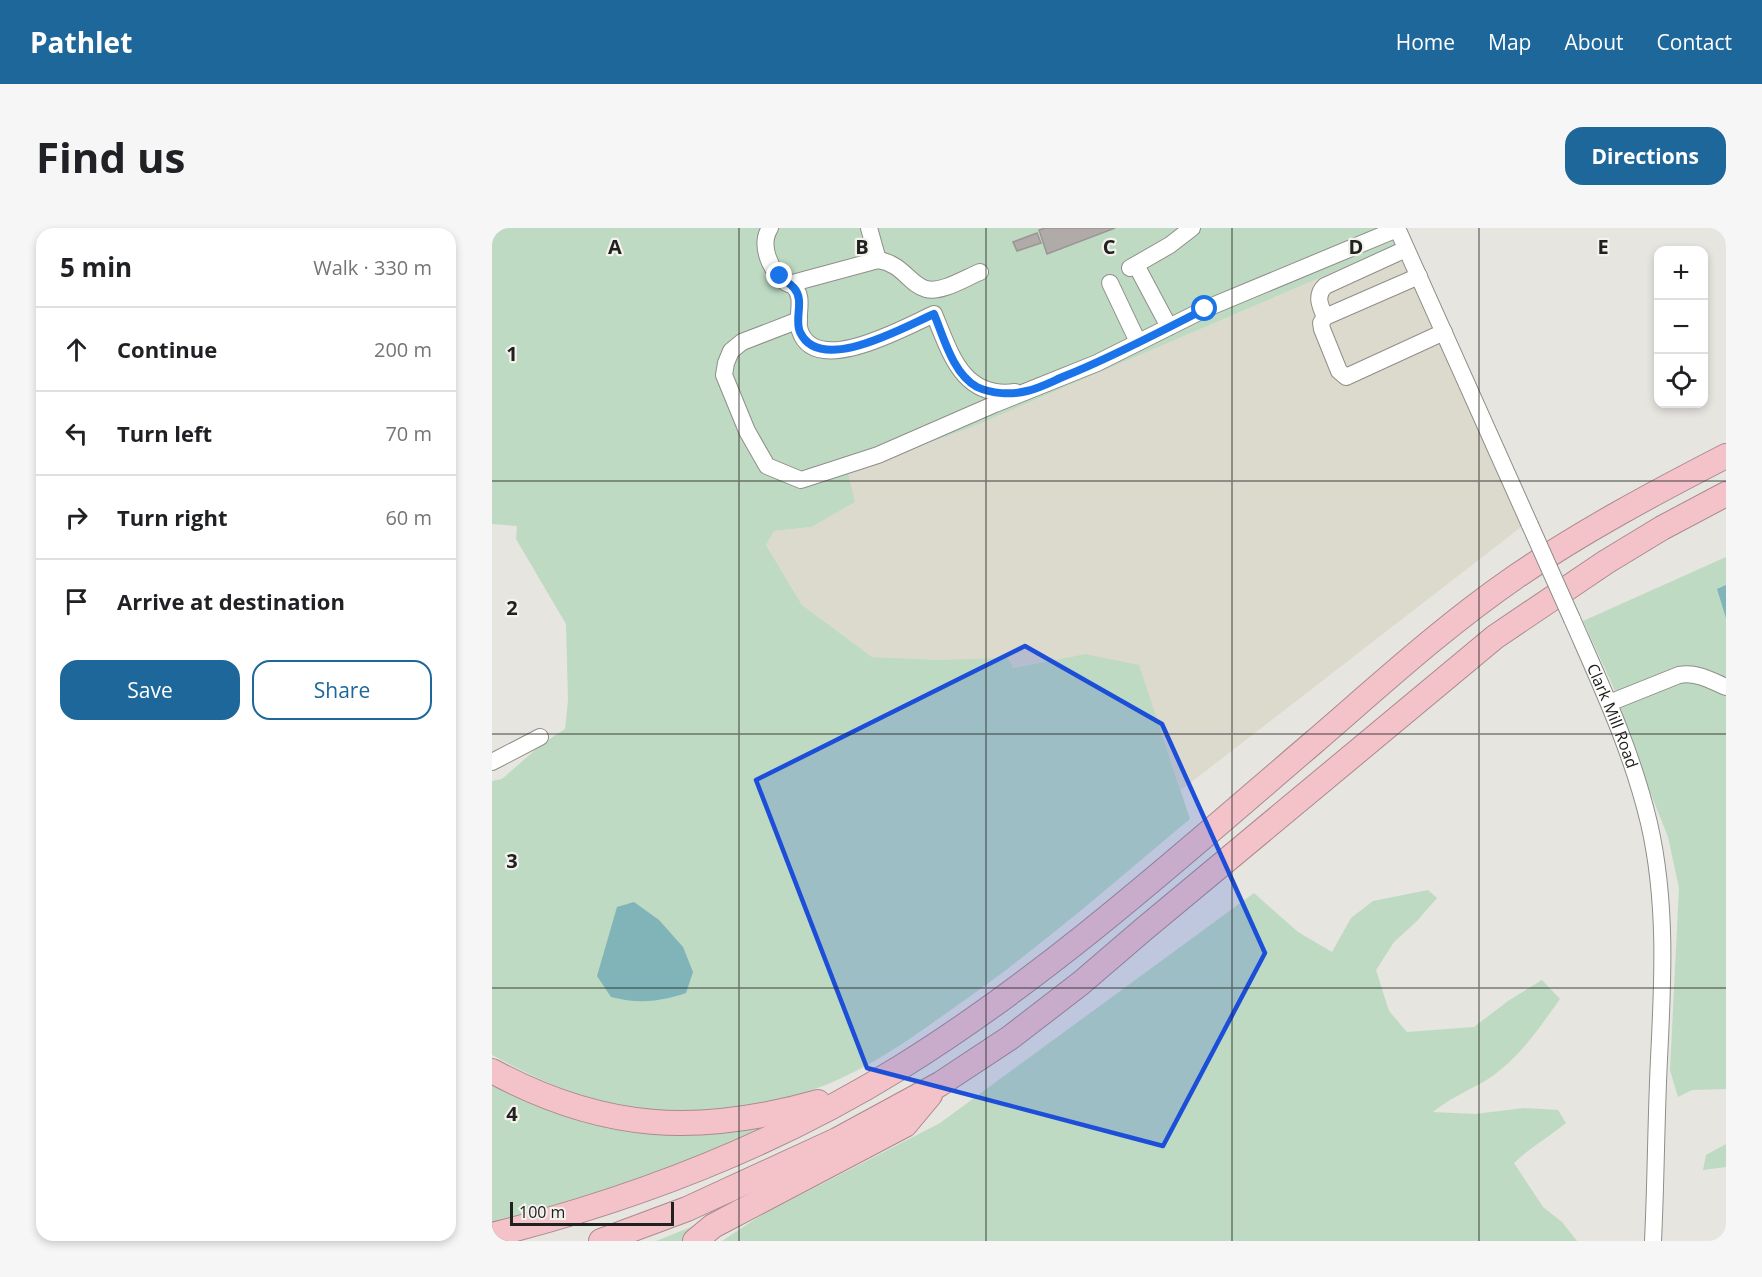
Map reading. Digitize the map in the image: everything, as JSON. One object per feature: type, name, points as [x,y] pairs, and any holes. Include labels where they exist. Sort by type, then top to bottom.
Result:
[{"type":"highway","points":[[492,1235],[577,1212],[672,1179],[803,1122],[877,1081],[940,1041],[1042,969],[1147,885],[1448,628],[1515,578],[1632,506],[1726,456]]},
{"type":"highway","points":[[600,1241],[687,1209],[815,1150],[940,1084],[1011,1037],[1081,983],[1495,637],[1606,562],[1662,528],[1726,494]]},
{"type":"highway","points":[[492,1071],[548,1097],[593,1112],[634,1121],[691,1124],[751,1118],[788,1110],[835,1097],[877,1081]]},
{"type":"highway","points":[[695,1241],[713,1226],[905,1125],[940,1084]]},
{"type":"street","points":[[770,228],[765,238],[768,257],[780,276],[794,286],[799,297],[800,332],[811,345],[819,349],[840,350],[859,346],[934,314],[955,364],[966,378],[977,387],[993,392],[1028,391]]},
{"type":"street","points":[[869,228],[878,260]]},
{"type":"street","points":[[1170,327],[1133,266],[1170,245],[1192,228]]},
{"type":"street","points":[[799,320],[742,342],[731,351],[724,375],[747,431],[767,466],[801,480],[878,455],[1097,363],[1205,309],[1397,229]]},
{"type":"street","name":"Clark Mill Road","points":[[1397,229],[1609,703],[1640,790],[1654,849],[1663,940],[1662,1025],[1653,1241]]},
{"type":"street","points":[[1325,317],[1319,305],[1320,290],[1324,286],[1407,249]]},
{"type":"street","points":[[789,284],[878,260],[893,264],[925,289],[937,289],[980,272]]},
{"type":"street","points":[[1380,261],[1392,288]]},
{"type":"street","points":[[1419,276],[1325,317],[1321,323],[1322,329],[1340,371],[1346,377],[1444,332]]},
{"type":"street","points":[[1110,283],[1138,342]]},
{"type":"street","points":[[1609,703],[1679,675],[1690,674],[1707,678],[1726,687]]},
{"type":"street","points":[[492,762],[540,737]]},
{"type":"highlighted area","points":[[1025,646],[1162,724],[1265,953],[1163,1146],[867,1068],[756,780]]},
{"type":"shaded area","points":[[1403,242],[1529,521],[1181,790],[1161,732],[1085,654],[1013,668],[940,660],[872,657],[802,605],[766,545],[774,531],[811,527],[848,474],[972,427]]},
{"type":"green space","points":[[492,228],[1397,228],[1403,242],[972,427],[848,473],[855,502],[811,527],[774,531],[766,545],[802,605],[872,657],[940,660],[1008,658],[1013,668],[1085,654],[1139,665],[1190,819],[1073,917],[983,987],[886,1054],[815,1089],[766,1104],[716,1112],[639,1110],[598,1101],[566,1090],[492,1055],[492,781],[502,779],[542,744],[565,729],[568,700],[566,624],[516,539],[517,526],[492,524]]},
{"type":"green space","points":[[1726,557],[1726,1089],[1692,1090],[1678,1097],[1670,1070],[1679,888],[1668,837],[1636,756],[1613,686],[1583,621]]},
{"type":"green space","points":[[1428,890],[1437,898],[1394,942],[1376,970],[1389,1011],[1407,1032],[1474,1027],[1508,1001],[1542,980],[1560,999],[1527,1044],[1508,1063],[1485,1081],[1433,1112],[1475,1114],[1524,1108],[1558,1110],[1566,1123],[1514,1163],[1543,1207],[1562,1222],[1577,1241],[722,1241],[760,1216],[940,1123],[1254,893],[1298,932],[1332,952],[1351,918],[1373,901]]},
{"type":"green space","points":[[492,1083],[569,1116],[624,1130],[680,1135],[782,1121],[662,1173],[492,1223]]},
{"type":"green space","points":[[1726,1144],[1726,1167],[1703,1170],[1706,1155]]},
{"type":"green space","points":[[716,1217],[692,1241],[656,1241]]},
{"type":"water","points":[[1726,585],[1726,618],[1717,589]]},
{"type":"water","points":[[634,902],[659,920],[683,947],[693,972],[686,993],[648,1001],[630,1001],[611,997],[597,976],[617,907]]},
{"type":"building","points":[[1045,228],[1115,228],[1047,254],[1039,230]]},
{"type":"building","points":[[1037,233],[1041,243],[1017,251],[1013,242]]},
{"type":"route","points":[[780,276],[794,286],[797,292],[800,332],[811,345],[819,349],[840,350],[859,346],[934,314],[955,364],[977,387],[993,392],[1028,391],[1097,363],[1205,309]]}]
